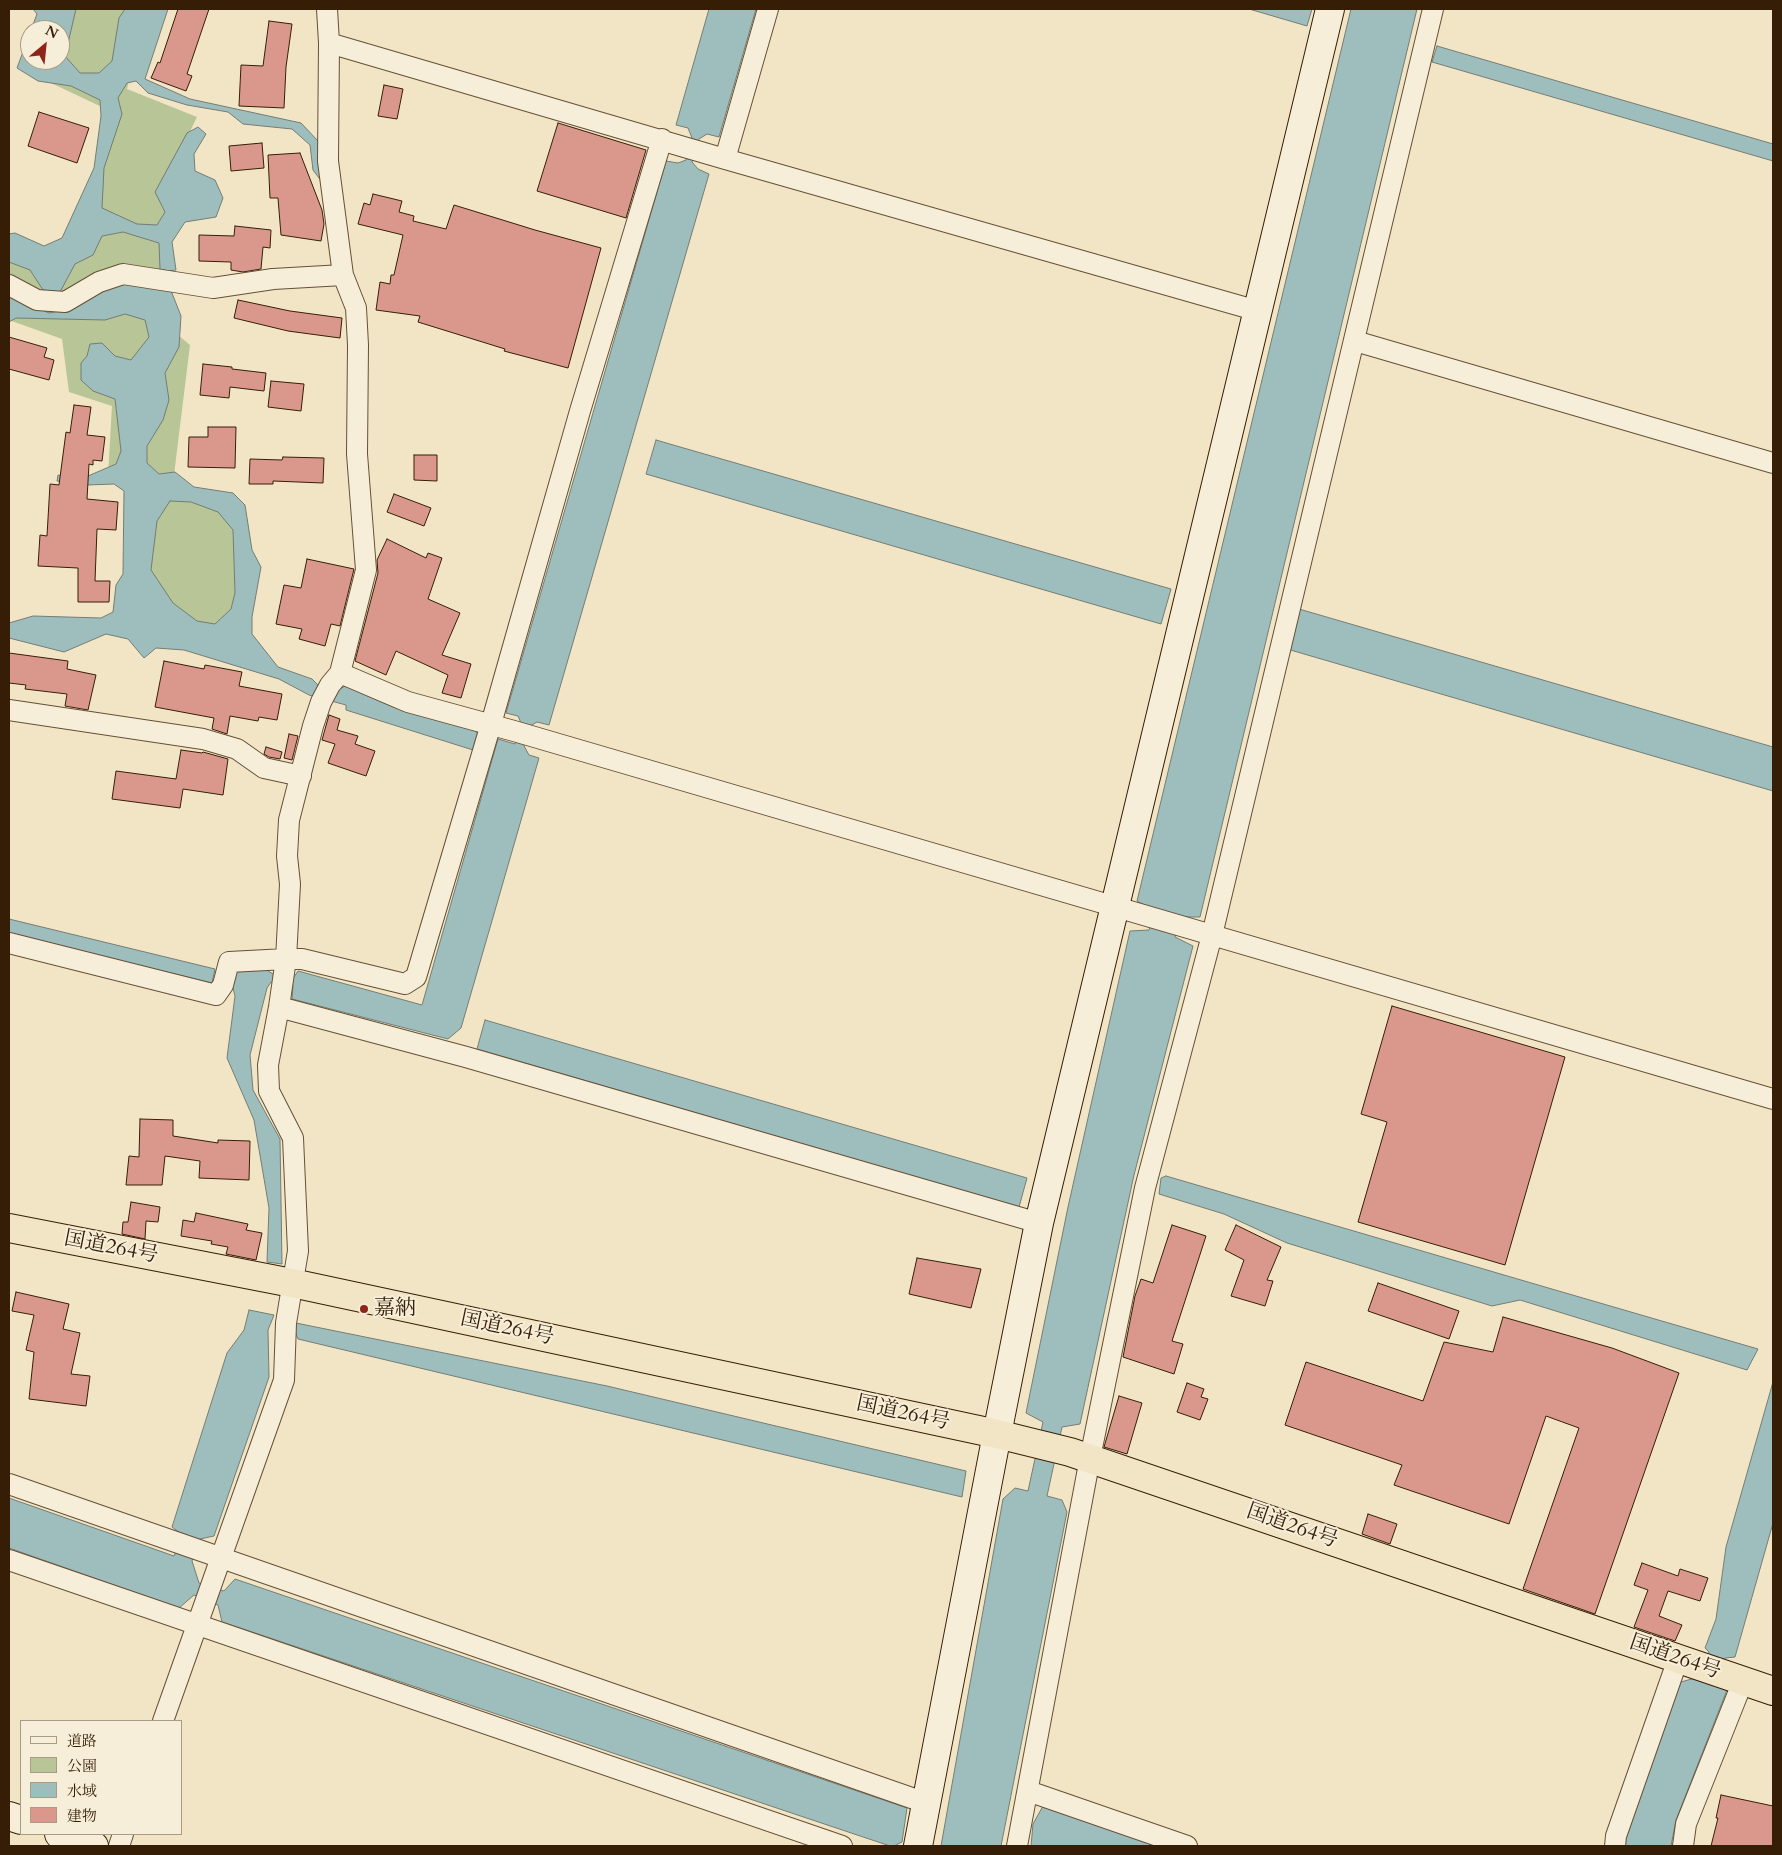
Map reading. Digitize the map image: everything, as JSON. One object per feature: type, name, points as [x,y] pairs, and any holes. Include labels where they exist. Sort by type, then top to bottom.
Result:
[{"type":"highway","name":"国道264号","points":[[9,1228],[292,1283],[997,1434],[1063,1450],[1773,1691]]},
{"type":"street","points":[[163,1720],[284,1380],[286,1323],[298,1251],[293,1138],[269,1090],[268,1065],[284,972],[290,884],[286,856],[289,820],[366,570],[357,454],[358,345],[356,308],[344,275],[328,161],[329,43],[327,9]]},
{"type":"street","points":[[725,159],[768,9]]},
{"type":"street","points":[[918,1846],[997,1434],[1040,1223],[1330,9]]},
{"type":"street","points":[[1017,1846],[1090,1458],[1145,1188],[1212,935],[1433,9]]},
{"type":"street","points":[[329,43],[725,159],[1258,311]]},
{"type":"street","points":[[9,943],[216,995],[223,985],[230,962],[284,972],[302,959],[405,984],[416,977],[491,724],[580,412],[662,139]]},
{"type":"street","points":[[9,285],[37,300],[65,302],[99,282],[123,274],[213,288],[273,279],[344,275]]},
{"type":"street","points":[[1355,340],[1773,463]]},
{"type":"street","points":[[331,687],[408,702],[523,733],[1114,908],[1773,1099]]},
{"type":"street","points":[[9,710],[203,739],[236,749],[264,768],[301,776]]},
{"type":"street","points":[[279,1007],[466,1057],[1040,1223]]},
{"type":"street","points":[[9,1484],[176,1544],[926,1803]]},
{"type":"street","points":[[9,1560],[842,1846]]},
{"type":"street","points":[[1615,1846],[1616,1836],[1686,1662]]},
{"type":"street","points":[[1683,1846],[1686,1824],[1734,1678]]},
{"type":"street","points":[[1028,1791],[1187,1846]]},
{"type":"street","points":[[62,1835],[94,1846]]},
{"type":"green space","points":[[40,9],[146,9],[127,89],[197,117],[161,192],[178,214],[153,314],[190,345],[173,483],[240,519],[241,659],[120,628],[133,484],[108,476],[112,406],[69,392],[62,339],[9,320],[9,251],[67,262],[119,115],[23,70],[70,70],[70,20],[50,20]]},
{"type":"water","points":[[33,9],[76,9],[70,35],[70,20],[35,20],[37,14]]},
{"type":"water","points":[[125,9],[168,9],[145,79],[190,99],[301,123],[318,141],[322,182],[313,170],[310,145],[292,129],[243,124],[228,112],[187,105],[148,93],[136,81],[127,83],[118,98],[122,114],[104,168],[102,208],[137,224],[157,225],[165,212],[155,192],[187,133],[198,127],[206,134],[194,154],[195,171],[215,180],[223,198],[216,217],[185,222],[172,242],[176,270],[160,269],[159,243],[123,232],[102,236],[93,255],[75,264],[60,292],[43,290],[30,270],[9,262],[9,234],[15,233],[44,246],[62,238],[94,168],[101,116],[100,100],[71,86],[38,81],[20,70],[70,70],[70,62],[80,73],[99,73],[112,61],[119,18]]},
{"type":"water","points":[[709,9],[756,9],[719,137],[707,134],[699,139],[692,162],[698,169],[709,174],[549,725],[537,722],[530,726],[524,746],[529,755],[539,758],[461,1028],[448,1039],[292,999],[293,985],[271,982],[267,988],[250,1055],[253,1090],[280,1139],[282,1264],[267,1262],[269,1208],[254,1120],[227,1058],[235,996],[231,980],[238,970],[265,969],[273,974],[294,977],[298,971],[422,1005],[498,739],[515,744],[521,723],[518,716],[506,713],[666,161],[678,163],[686,160],[692,138],[688,128],[676,125]]},
{"type":"water","points":[[1249,9],[1312,9],[1307,26]]},
{"type":"water","points":[[1351,9],[1417,9],[1200,917],[1181,917],[1175,937],[1193,946],[1134,1175],[1080,1424],[1062,1427],[1047,1496],[1062,1500],[1067,1512],[1001,1846],[941,1846],[1003,1499],[1015,1488],[1028,1491],[1043,1422],[1026,1413],[1068,1207],[1130,931],[1149,930],[1155,911],[1137,901]]},
{"type":"water","points":[[1437,46],[1773,144],[1773,161],[1432,62]]},
{"type":"water","points":[[119,283],[170,288],[181,316],[179,347],[165,373],[169,400],[163,420],[147,446],[147,463],[159,474],[175,472],[194,487],[233,493],[245,505],[252,550],[261,567],[252,617],[252,634],[278,667],[312,679],[319,686],[335,692],[345,686],[393,707],[471,727],[478,734],[473,750],[346,710],[346,705],[309,695],[279,679],[184,650],[156,648],[144,658],[128,639],[106,634],[64,652],[9,638],[9,623],[33,616],[101,618],[113,612],[116,585],[123,574],[124,491],[114,484],[87,485],[57,481],[58,475],[81,479],[116,464],[121,451],[115,399],[93,391],[81,380],[81,363],[87,356],[90,344],[102,343],[115,356],[131,360],[149,337],[145,320],[125,314],[105,320],[16,318],[9,322],[9,293],[49,313],[70,309],[98,288]],"holes":[[[170,501],[191,502],[218,512],[233,530],[235,593],[231,609],[215,624],[197,621],[173,603],[151,570],[157,521]]]},
{"type":"water","points":[[656,440],[1171,589],[1161,624],[646,474]]},
{"type":"water","points":[[1299,609],[1773,747],[1773,791],[1287,649]]},
{"type":"water","points":[[9,919],[215,969],[212,983],[9,934]]},
{"type":"water","points":[[485,1020],[1027,1178],[1019,1207],[477,1049]]},
{"type":"water","points":[[1166,1176],[1758,1349],[1747,1370],[1520,1300],[1492,1306],[1287,1243],[1224,1214],[1159,1194],[1161,1178]]},
{"type":"water","points":[[249,1310],[274,1315],[268,1330],[269,1377],[214,1536],[200,1539],[192,1561],[199,1583],[224,1591],[235,1579],[907,1808],[902,1842],[890,1846],[222,1622],[218,1605],[194,1595],[179,1608],[9,1548],[9,1498],[174,1556],[183,1535],[172,1527],[227,1353],[244,1330]]},
{"type":"water","points":[[296,1323],[607,1386],[966,1471],[962,1497],[298,1339],[294,1329]]},
{"type":"water","points":[[1773,1382],[1773,1523],[1735,1657],[1725,1658],[1715,1685],[1727,1690],[1676,1820],[1671,1846],[1621,1846],[1672,1697],[1681,1682],[1695,1678],[1699,1679],[1709,1652],[1705,1648],[1716,1619],[1726,1547]]},
{"type":"water","points":[[1043,1806],[1159,1846],[1031,1846],[1033,1824]]},
{"type":"building","points":[[178,9],[209,9],[187,74],[192,76],[186,91],[151,78],[158,62],[160,63]]},
{"type":"building","points":[[269,21],[292,24],[286,67],[284,108],[239,106],[241,65],[263,66]]},
{"type":"building","points":[[384,85],[403,89],[397,119],[378,116]]},
{"type":"building","points":[[39,112],[89,128],[77,163],[28,146]]},
{"type":"building","points":[[558,123],[646,150],[626,218],[537,191]]},
{"type":"building","points":[[262,143],[264,168],[231,171],[229,146]]},
{"type":"building","points":[[300,153],[322,210],[324,224],[321,241],[281,235],[278,198],[270,198],[268,155]]},
{"type":"building","points":[[373,194],[402,201],[399,212],[414,216],[413,221],[446,229],[454,205],[601,248],[568,368],[504,351],[505,349],[418,322],[420,316],[376,310],[380,282],[390,284],[391,275],[394,275],[403,235],[358,224],[364,203],[370,205]]},
{"type":"building","points":[[235,226],[271,230],[270,248],[263,247],[261,269],[243,272],[231,270],[231,262],[199,261],[199,235],[234,236]]},
{"type":"building","points":[[238,300],[290,311],[342,318],[340,338],[288,331],[234,318]]},
{"type":"building","points":[[9,337],[47,348],[44,357],[54,360],[49,380],[9,369]]},
{"type":"building","points":[[203,364],[266,373],[264,391],[230,387],[229,398],[200,395]]},
{"type":"building","points":[[271,381],[304,384],[301,411],[268,407]]},
{"type":"building","points":[[74,405],[91,407],[87,435],[105,437],[102,461],[93,460],[93,465],[89,464],[87,499],[118,502],[116,530],[97,529],[95,581],[110,581],[109,602],[78,602],[78,568],[38,566],[40,535],[47,536],[50,484],[59,485],[66,432],[70,433]]},
{"type":"building","points":[[208,427],[236,427],[235,468],[188,467],[189,437],[208,437]]},
{"type":"building","points":[[414,455],[437,455],[437,481],[414,480]]},
{"type":"building","points":[[283,457],[324,458],[323,483],[273,481],[273,484],[249,484],[250,459],[282,460]]},
{"type":"building","points":[[394,494],[431,508],[424,526],[387,512]]},
{"type":"building","points":[[387,539],[426,558],[428,553],[442,558],[428,599],[460,613],[442,655],[471,664],[461,698],[442,693],[448,675],[396,651],[386,675],[355,661],[378,573],[377,560]]},
{"type":"building","points":[[307,559],[354,569],[340,626],[331,624],[325,646],[299,639],[302,629],[276,624],[284,585],[301,588]]},
{"type":"building","points":[[9,653],[68,661],[67,669],[96,675],[88,710],[65,706],[67,694],[25,689],[26,685],[9,683]]},
{"type":"building","points":[[164,661],[204,669],[205,665],[242,672],[239,686],[282,694],[277,720],[259,717],[258,721],[230,716],[227,734],[212,729],[214,718],[155,707]]},
{"type":"building","points":[[329,715],[340,719],[337,730],[358,736],[355,744],[375,751],[366,776],[328,763],[335,744],[322,740]]},
{"type":"building","points":[[289,734],[298,736],[292,760],[284,758]]},
{"type":"building","points":[[266,747],[282,752],[280,759],[264,754]]},
{"type":"building","points":[[181,750],[203,752],[228,759],[223,795],[183,789],[180,808],[112,799],[116,771],[176,779]]},
{"type":"building","points":[[1392,1006],[1565,1057],[1505,1265],[1358,1222],[1387,1122],[1361,1114]]},
{"type":"building","points":[[140,1119],[173,1120],[173,1136],[218,1143],[218,1140],[250,1141],[249,1180],[199,1178],[200,1161],[165,1156],[162,1185],[126,1185],[129,1156],[139,1157]]},
{"type":"building","points":[[131,1202],[160,1207],[158,1222],[146,1221],[145,1239],[122,1234],[123,1222],[128,1222]]},
{"type":"building","points":[[196,1213],[248,1224],[246,1230],[262,1233],[256,1260],[226,1254],[228,1247],[211,1244],[212,1241],[181,1236],[183,1220],[194,1222]]},
{"type":"building","points":[[1172,1225],[1206,1236],[1172,1341],[1183,1344],[1174,1374],[1123,1357],[1135,1296],[1141,1279],[1153,1283]]},
{"type":"building","points":[[1236,1225],[1281,1247],[1267,1280],[1273,1281],[1265,1306],[1231,1296],[1244,1260],[1225,1250]]},
{"type":"building","points":[[917,1258],[981,1269],[971,1308],[909,1294]]},
{"type":"building","points":[[1378,1283],[1459,1311],[1449,1339],[1368,1311]]},
{"type":"building","points":[[16,1292],[69,1304],[63,1329],[80,1333],[71,1374],[90,1376],[86,1406],[29,1399],[34,1352],[26,1350],[34,1315],[12,1311]]},
{"type":"building","points":[[1503,1317],[1612,1348],[1679,1373],[1595,1614],[1523,1589],[1579,1428],[1546,1416],[1509,1524],[1394,1485],[1402,1465],[1285,1425],[1306,1362],[1423,1401],[1444,1342],[1493,1352]]},
{"type":"building","points":[[1187,1383],[1204,1389],[1201,1397],[1208,1399],[1200,1420],[1177,1412]]},
{"type":"building","points":[[1119,1396],[1142,1403],[1127,1454],[1104,1447]]},
{"type":"building","points":[[1368,1514],[1397,1524],[1390,1544],[1362,1534]]},
{"type":"building","points":[[1642,1563],[1678,1576],[1680,1569],[1708,1578],[1700,1601],[1668,1591],[1659,1616],[1682,1625],[1675,1641],[1634,1627],[1648,1590],[1634,1585]]},
{"type":"building","points":[[1721,1795],[1773,1806],[1773,1846],[1711,1846]]},
{"type":"place","name":"嘉納","points":[[364,1309]]}]
